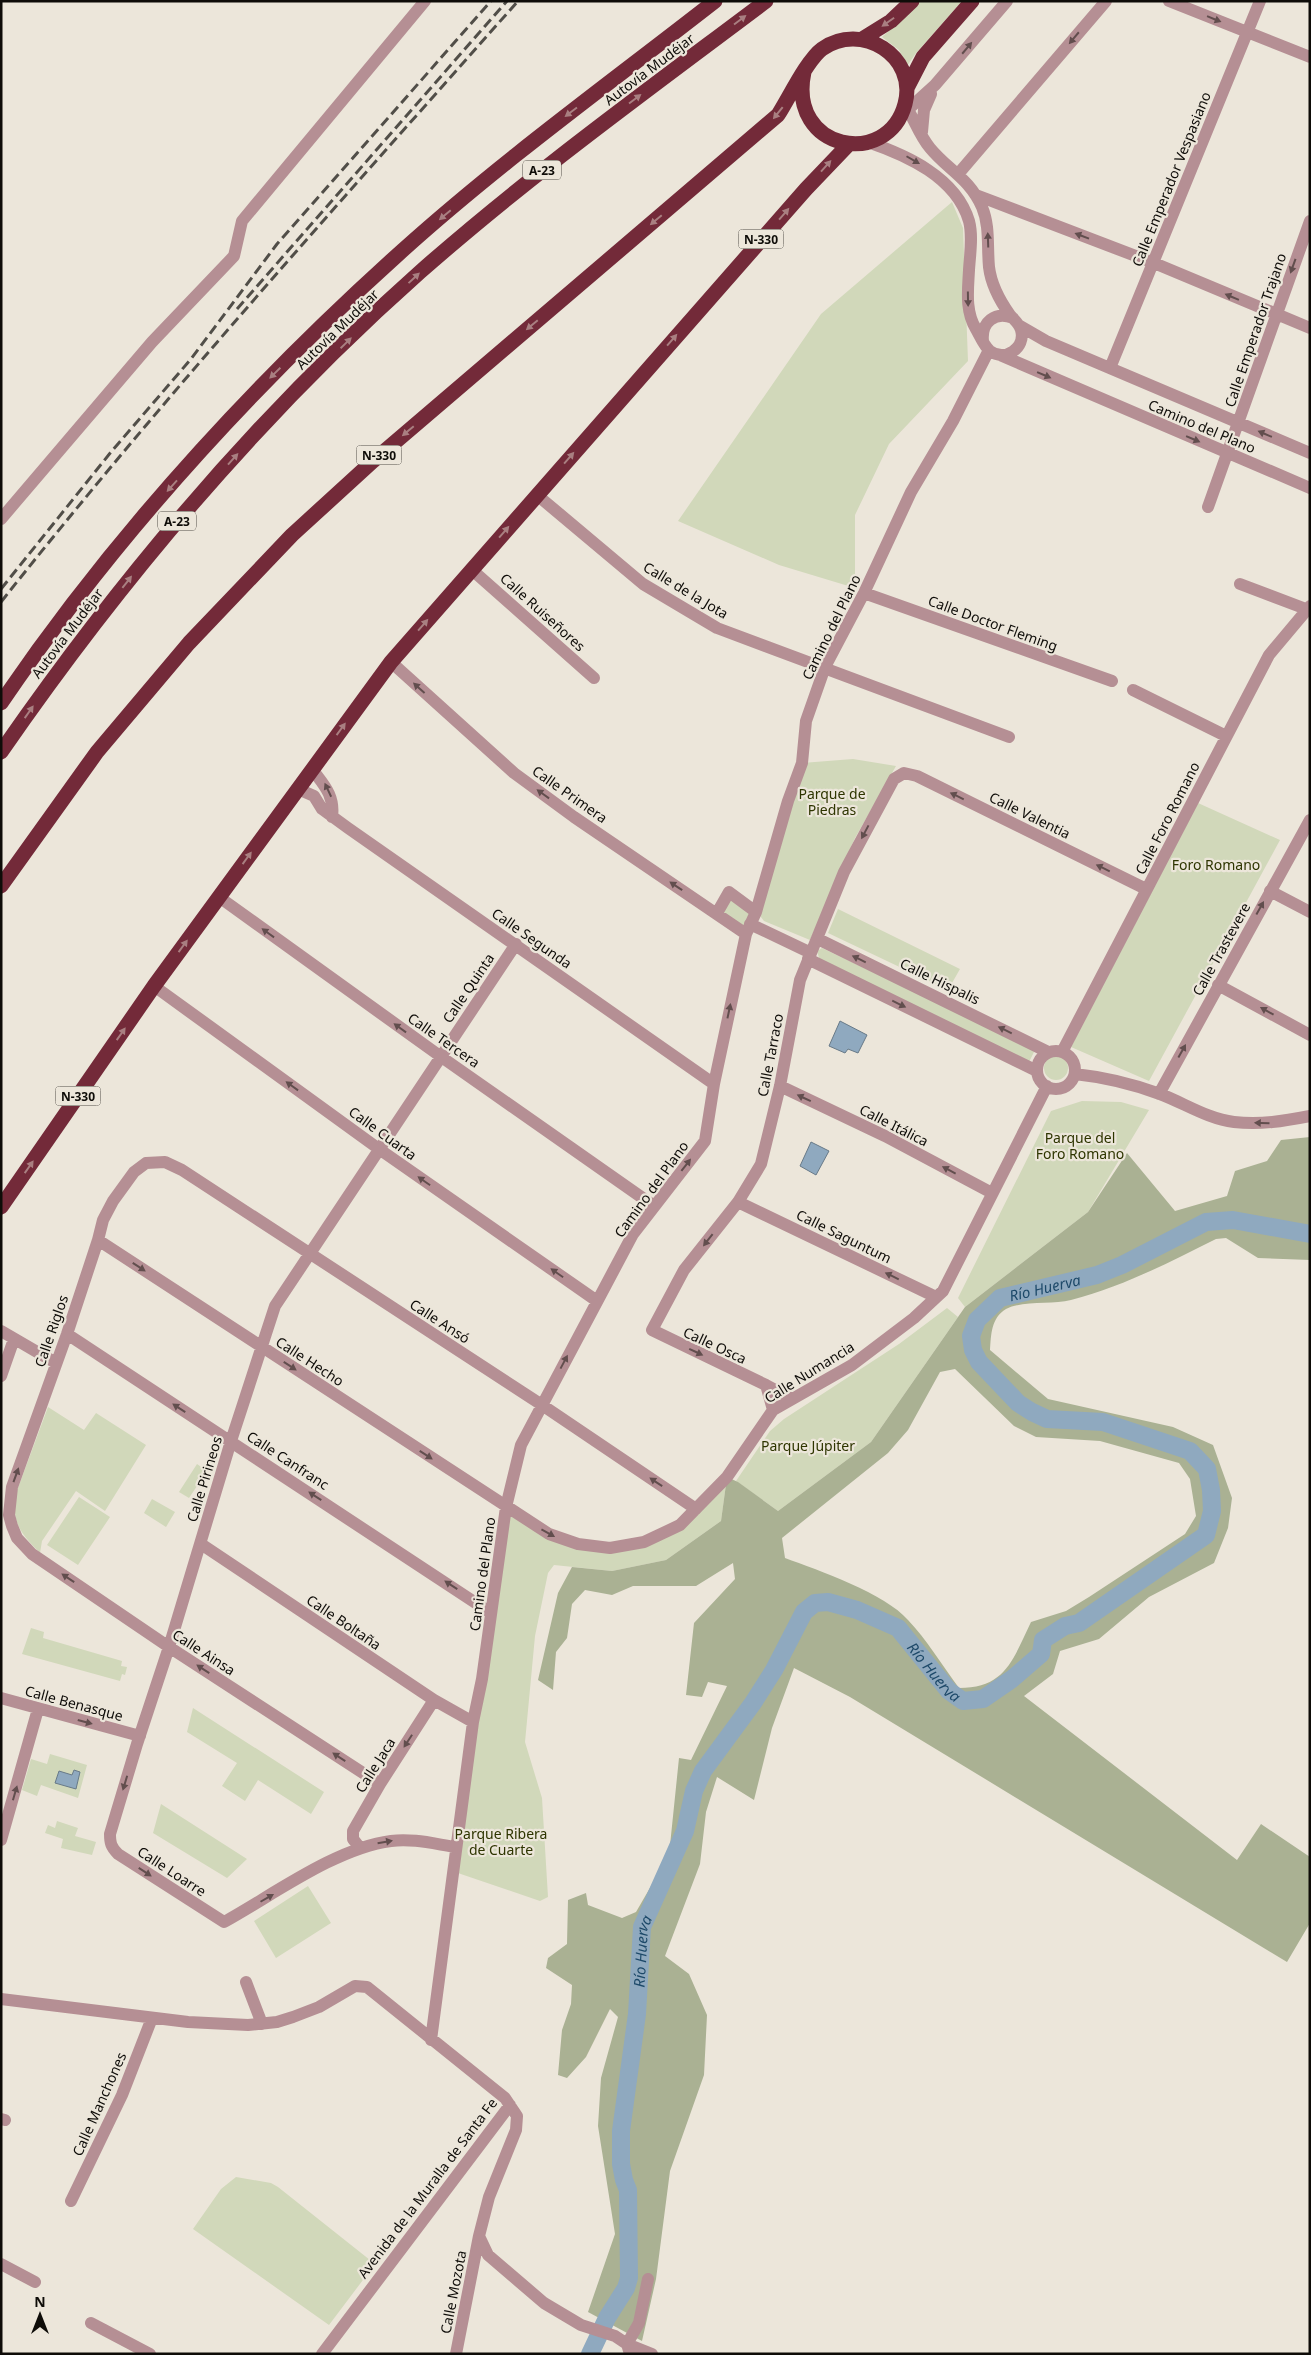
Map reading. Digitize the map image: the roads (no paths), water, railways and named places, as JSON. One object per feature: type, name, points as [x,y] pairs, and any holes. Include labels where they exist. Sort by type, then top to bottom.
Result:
[{"type":"highway","name":"Autovía Mudéjar","points":[[1,703],[34,656],[131,532],[262,385],[418,238],[528,145],[715,1]]},
{"type":"highway","name":"Autovía Mudéjar","points":[[1,752],[57,671],[155,546],[283,403],[420,272],[546,167],[766,1]]},
{"type":"highway","name":"N-330","points":[[862,39],[891,21],[912,1]]},
{"type":"highway","name":"N-330","points":[[907,88],[923,57],[972,1]]},
{"type":"highway","name":"N-330","points":[[1,886],[97,752],[189,643],[292,535],[373,461],[778,115],[811,60],[821,50],[834,42],[847,39],[862,39],[876,43],[888,50],[904,74],[907,88],[905,110]]},
{"type":"highway","points":[[804,72],[801,88],[803,104],[809,119],[819,131],[833,140],[849,144],[868,142],[884,134],[905,110]]},
{"type":"highway","name":"N-330","points":[[1,1207],[154,986],[391,662],[825,167],[849,144]]},
{"type":"street","points":[[1,519],[152,342],[234,256],[242,221],[425,1]]},
{"type":"street","points":[[868,142],[909,158],[931,172],[948,188],[964,210],[971,232],[969,314],[991,349],[1012,353],[1022,338],[1016,322],[998,294],[991,276],[986,222],[976,195],[959,173],[931,149],[905,110],[935,85],[1007,1]]},
{"type":"street","points":[[959,173],[1106,1]]},
{"type":"street","points":[[1169,1],[1310,57]]},
{"type":"street","name":"Calle Emperador Vespasiano","points":[[1110,368],[1260,1]]},
{"type":"street","points":[[922,136],[924,110],[935,85]]},
{"type":"street","points":[[976,195],[1154,264],[1310,328]]},
{"type":"street","name":"Calle Emperador Trajano","points":[[1208,506],[1310,220]]},
{"type":"street","points":[[991,349],[982,334],[988,322],[1000,316],[1016,322]]},
{"type":"street","name":"Camino del Plano","points":[[1016,322],[1046,341],[1310,453]]},
{"type":"street","name":"Camino del Plano","points":[[430,2040],[456,1847],[506,1507],[521,1445],[633,1234],[705,1141],[714,1084],[750,923],[802,763],[806,721],[825,667],[864,593],[911,492],[991,349],[1228,454],[1310,488]]},
{"type":"street","name":"Calle de la Jota","points":[[536,495],[643,584],[716,628],[1009,736]]},
{"type":"street","name":"Calle Ruiseñores","points":[[471,569],[594,678]]},
{"type":"street","points":[[1240,584],[1308,607]]},
{"type":"street","name":"Calle Doctor Fleming","points":[[864,593],[1112,681]]},
{"type":"street","name":"Calle Foro Romano","points":[[1062,1052],[1270,655],[1308,607]]},
{"type":"street","name":"Calle Primera","points":[[391,662],[514,772],[574,817],[717,913],[750,923]]},
{"type":"street","points":[[1133,690],[1226,736]]},
{"type":"street","points":[[312,768],[322,780],[332,798],[332,816]]},
{"type":"street","name":"Calle Valentia","points":[[898,775],[904,773],[917,776],[1146,889]]},
{"type":"street","name":"Calle Tarraco","points":[[652,1330],[684,1270],[738,1202],[761,1164],[780,1086],[800,980],[844,872],[894,779],[898,775]]},
{"type":"street","name":"Calle Segunda","points":[[298,789],[314,796],[322,809],[714,1084]]},
{"type":"street","name":"Calle Trastevere","points":[[1159,1094],[1310,820]]},
{"type":"street","points":[[1270,891],[1310,912]]},
{"type":"street","points":[[717,913],[730,892],[750,923],[809,956],[1037,1071]]},
{"type":"street","name":"Calle Tercera","points":[[219,897],[440,1056],[654,1206]]},
{"type":"street","name":"Calle Hispalis","points":[[818,939],[1048,1052]]},
{"type":"street","name":"Calle Quinta","points":[[379,1149],[516,944]]},
{"type":"street","points":[[1218,985],[1310,1035]]},
{"type":"street","name":"Calle Cuarta","points":[[154,986],[379,1149],[598,1301]]},
{"type":"street","points":[[1048,1052],[1062,1052],[1071,1058],[1075,1074],[1069,1084],[1064,1087],[1052,1088],[1047,1086],[1039,1077],[1037,1071],[1040,1060],[1048,1052]]},
{"type":"street","points":[[1075,1074],[1093,1076],[1159,1094],[1201,1113],[1233,1122],[1273,1124],[1310,1116]]},
{"type":"street","name":"Calle Itálica","points":[[780,1086],[885,1136],[992,1193]]},
{"type":"street","name":"Calle Numancia","points":[[506,1507],[558,1538],[594,1547],[610,1548],[644,1542],[680,1525],[727,1477],[773,1410],[852,1365],[914,1318],[943,1292],[1047,1086]]},
{"type":"street","name":"Calle Pirineos","points":[[110,1841],[110,1834],[140,1736],[170,1647],[231,1441],[275,1306],[379,1149]]},
{"type":"street","name":"Calle Ansó","points":[[165,1162],[182,1170],[310,1253],[542,1405],[696,1509]]},
{"type":"street","name":"Calle Riglos","points":[[17,1538],[9,1516],[12,1487],[67,1334],[106,1213],[134,1172],[146,1164],[165,1162]]},
{"type":"street","name":"Calle Saguntum","points":[[738,1202],[936,1297]]},
{"type":"street","name":"Calle Hecho","points":[[98,1240],[506,1507]]},
{"type":"street","name":"Calle Osca","points":[[652,1330],[766,1385],[792,1400]]},
{"type":"street","points":[[1,1331],[56,1363]]},
{"type":"street","name":"Calle Canfranc","points":[[67,1334],[491,1613]]},
{"type":"street","points":[[1,1376],[14,1339]]},
{"type":"street","points":[[766,1385],[773,1410]]},
{"type":"street","name":"Calle Ainsa","points":[[17,1538],[32,1554],[380,1784]]},
{"type":"street","name":"Calle Boltaña","points":[[200,1544],[434,1700],[474,1722]]},
{"type":"street","name":"Calle Benasque","points":[[1,1698],[140,1736]]},
{"type":"street","name":"Calle Jaca","points":[[360,1848],[353,1839],[353,1831],[380,1784],[434,1700]]},
{"type":"street","points":[[1,1840],[38,1709]]},
{"type":"street","name":"Calle Loarre","points":[[110,1841],[112,1848],[118,1854],[224,1922],[323,1865],[360,1848]]},
{"type":"street","points":[[360,1848],[393,1841],[456,1847]]},
{"type":"street","points":[[246,1982],[262,2024]]},
{"type":"street","name":"Avenida de la Muralla de Santa Fe","points":[[1,1998],[152,2018],[213,2024],[262,2024],[302,2014],[319,2007],[355,1986],[364,1985],[430,2040],[494,2089],[510,2105],[331,2348],[322,2354]]},
{"type":"street","name":"Calle Manchones","points":[[71,2201],[122,2095],[152,2018]]},
{"type":"street","name":"Calle Mozota","points":[[456,2354],[479,2236],[489,2197],[516,2130],[517,2116],[510,2105]]},
{"type":"street","points":[[479,2236],[488,2255],[544,2303],[589,2328],[615,2336],[629,2349],[652,2354]]},
{"type":"street","points":[[1,2264],[35,2282]]},
{"type":"street","points":[[629,2349],[639,2323],[648,2279]]},
{"type":"street","points":[[91,2323],[150,2354]]},
{"type":"water","points":[[840,1021],[867,1035],[858,1053],[848,1049],[845,1053],[829,1046]]},
{"type":"water","points":[[811,1142],[829,1151],[816,1175],[800,1166]]},
{"type":"water","points":[[74,1770],[80,1772],[76,1789],[55,1783],[59,1771],[72,1775]]},
{"type":"waterway","name":"Río Huerva","points":[[590,2354],[607,2318],[626,2288],[629,2278],[628,2190],[621,2164],[621,2131],[637,2014],[642,1927],[685,1831],[694,1791],[703,1771],[753,1703],[774,1670],[804,1612],[815,1603],[828,1602],[857,1610],[898,1628],[949,1691],[963,1701],[983,1699],[1012,1679],[1041,1654],[1043,1640],[1065,1626],[1079,1623],[1206,1535],[1212,1511],[1211,1490],[1207,1469],[1190,1451],[1103,1422],[1047,1419],[1032,1412],[1018,1403],[979,1362],[973,1350],[971,1336],[977,1320],[1000,1298],[1097,1275],[1122,1265],[1206,1222],[1233,1220],[1310,1234]]},
{"type":"railway","points":[[1,589],[111,452],[191,359],[277,244],[491,1]]},
{"type":"railway","points":[[237,309],[507,1]]},
{"type":"railway","points":[[1,602],[191,373],[518,1]]},
{"type":"park label","name":"Parque de Piedras","points":[[832,802]]},
{"type":"park label","name":"Foro Romano","points":[[1216,864]]},
{"type":"park label","name":"Parque del Foro Romano","points":[[1080,1146]]},
{"type":"park label","name":"Parque Júpiter","points":[[808,1445]]},
{"type":"park label","name":"Parque Ribera de Cuarte","points":[[501,1842]]}]
